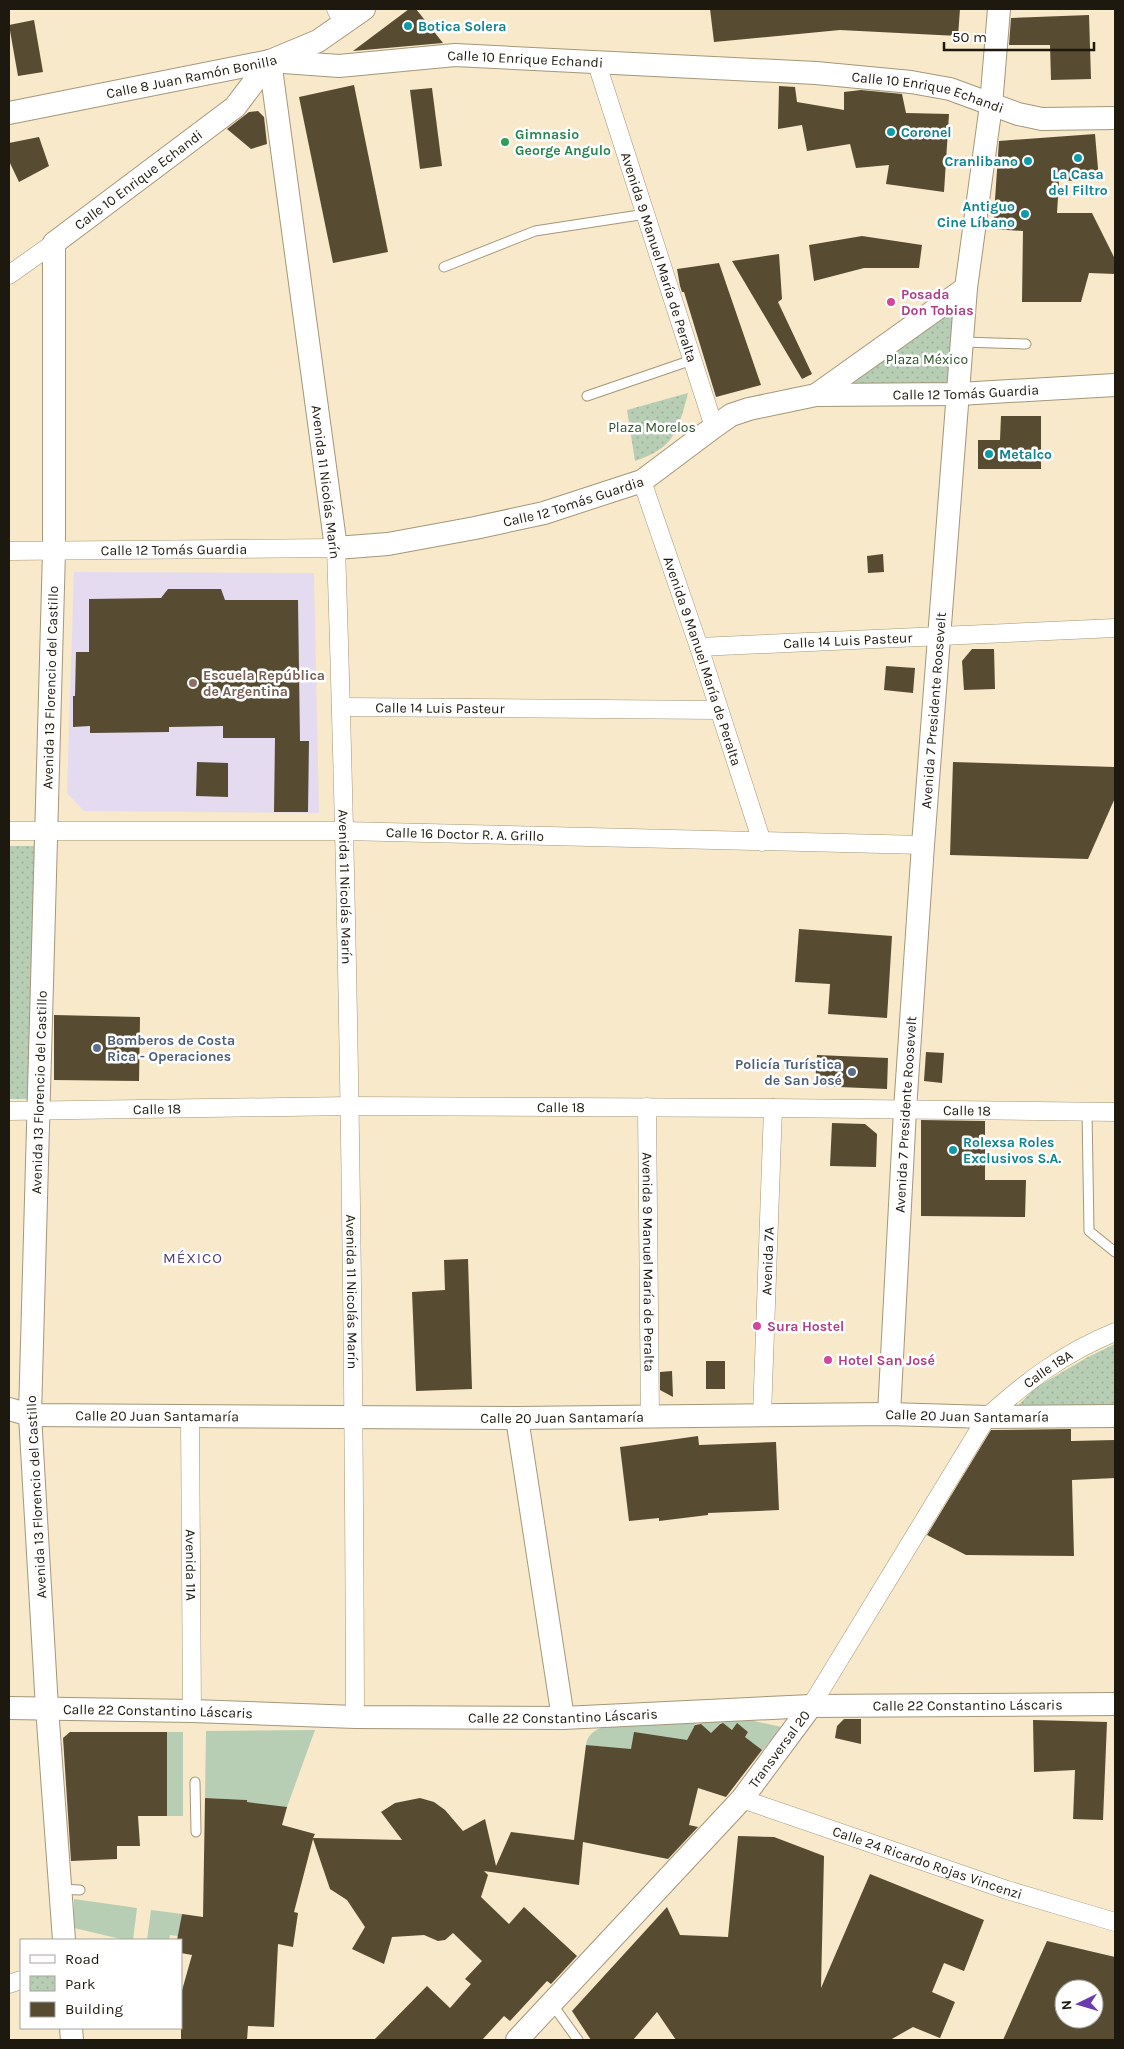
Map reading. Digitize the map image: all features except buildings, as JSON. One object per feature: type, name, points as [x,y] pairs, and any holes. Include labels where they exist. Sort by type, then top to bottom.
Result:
[{"type":"street","name":"Calle 8 Juan Ramón Bonilla","points":[[9,113],[270,61],[318,41],[340,17],[364,9]]},
{"type":"street","name":"Avenida 7 Presidente Roosevelt","points":[[889,1414],[905,1110],[923,845],[966,288],[991,105],[999,9]]},
{"type":"street","name":"Calle 10 Enrique Echandi","points":[[9,276],[234,107],[270,61],[338,66],[455,55],[816,73],[911,82],[950,89],[1018,114],[1042,119],[1115,118]]},
{"type":"street","name":"Avenida 11 Nicolás Marín","points":[[270,61],[336,548],[344,831],[354,1416],[355,1717]]},
{"type":"street","name":"Avenida 9 Manuel María de Peralta","points":[[596,61],[714,426]]},
{"type":"street","name":"Avenida 13 Florencio del Castillo","points":[[54,243],[54,551],[40,1110],[30,1415],[47,1708],[70,1890],[64,1939]]},
{"type":"street","points":[[816,395],[966,288]]},
{"type":"street","name":"Calle 12 Tomás Guardia","points":[[9,551],[336,548],[388,544],[544,514],[642,481],[714,426],[731,415],[749,409],[816,395],[959,394],[1115,385]]},
{"type":"street","name":"Avenida 9 Manuel María de Peralta","points":[[642,481],[720,710],[762,842]]},
{"type":"street","name":"Calle 14 Luis Pasteur","points":[[699,647],[1115,628]]},
{"type":"street","name":"Calle 14 Luis Pasteur","points":[[341,707],[720,710]]},
{"type":"street","name":"Calle 16 Doctor R. A. Grillo","points":[[9,831],[344,831],[923,845]]},
{"type":"street","name":"Calle 18","points":[[9,1110],[348,1106],[1115,1112]]},
{"type":"street","name":"Avenida 9 Manuel María de Peralta","points":[[647,1107],[650,1417]]},
{"type":"street","name":"Avenida 7A","points":[[762,1416],[773,1108]]},
{"type":"street","name":"Calle 18A","points":[[987,1417],[1024,1384],[1064,1356],[1115,1332]]},
{"type":"street","name":"Calle 20 Juan Santamaría","points":[[9,1409],[30,1415],[190,1417],[354,1416],[517,1418],[889,1414],[987,1417],[1115,1416]]},
{"type":"street","name":"Avenida 11A","points":[[190,1417],[192,1711]]},
{"type":"street","name":"Transversal 20","points":[[525,2037],[552,2004],[742,1799],[811,1706],[987,1417]]},
{"type":"street","points":[[517,1418],[563,1718]]},
{"type":"street","name":"Calle 22 Constantino Láscaris","points":[[9,1708],[192,1711],[355,1717],[563,1718],[811,1706],[1115,1704]]},
{"type":"street","name":"Calle 24 Ricardo Rojas Vincenzi","points":[[742,1799],[1007,1890],[1115,1922]]},
{"type":"lane","points":[[444,267],[534,231],[646,214]]},
{"type":"lane","points":[[963,342],[1026,344]]},
{"type":"lane","points":[[587,396],[692,360]]},
{"type":"lane","points":[[1087,1111],[1089,1231],[1115,1252]]},
{"type":"lane","points":[[195,1782],[196,1832]]},
{"type":"lane","points":[[552,2004],[578,2040]]},
{"type":"shaded area","name":"Escuela República de Argentina","points":[[74,572],[314,573],[319,813],[84,811],[67,793]]},
{"type":"green space","name":"Plaza México","points":[[966,288],[959,394],[816,395]]},
{"type":"green space","name":"Plaza Morelos","points":[[688,393],[677,427],[667,444],[648,456],[635,461],[627,410]]},
{"type":"green space","points":[[9,846],[41,846],[31,1099],[9,1099]]},
{"type":"green space","points":[[1115,1344],[1115,1405],[1013,1411],[1035,1388],[1088,1357]]},
{"type":"green space","points":[[740,1718],[782,1727],[762,1751],[745,1737],[748,1732],[737,1724],[732,1730],[721,1722],[711,1733],[697,1721],[681,1751],[637,1750],[586,1745],[591,1734],[608,1725]]},
{"type":"green space","points":[[315,1730],[287,1807],[249,1864],[247,1800],[205,1798],[206,1731]]},
{"type":"green space","points":[[167,1732],[183,1732],[183,1816],[167,1816]]},
{"type":"green space","points":[[74,1899],[137,1908],[133,1939],[121,1939],[74,1928]]},
{"type":"green space","points":[[151,1910],[182,1914],[178,1936],[170,1935],[169,1939],[147,1939]]},
{"type":"place","name":"Botica Solera","points":[[408,26]]},
{"type":"place","name":"Coronel","points":[[891,132]]},
{"type":"place","name":"Gimnasio George Angulo","points":[[505,142]]},
{"type":"place","name":"La Casa del Filtro","points":[[1078,158]]},
{"type":"place","name":"Cranlibano","points":[[1028,161]]},
{"type":"place","name":"Antiguo Cine Líbano","points":[[1025,214]]},
{"type":"place","name":"Posada Don Tobias","points":[[891,302]]},
{"type":"place","name":"Metalco","points":[[989,454]]},
{"type":"place","name":"Escuela República de Argentina","points":[[193,683]]},
{"type":"place","name":"Bomberos de Costa Rica - Operaciones","points":[[97,1048]]},
{"type":"place","name":"Policía Turística de San José","points":[[852,1072]]},
{"type":"place","name":"Rolexsa Roles Exclusivos S.A.","points":[[953,1150]]},
{"type":"place","name":"Sura Hostel","points":[[757,1326]]},
{"type":"place","name":"Hotel San José","points":[[828,1360]]},
{"type":"district","name":"MÉXICO","points":[[193,1258]]}]
